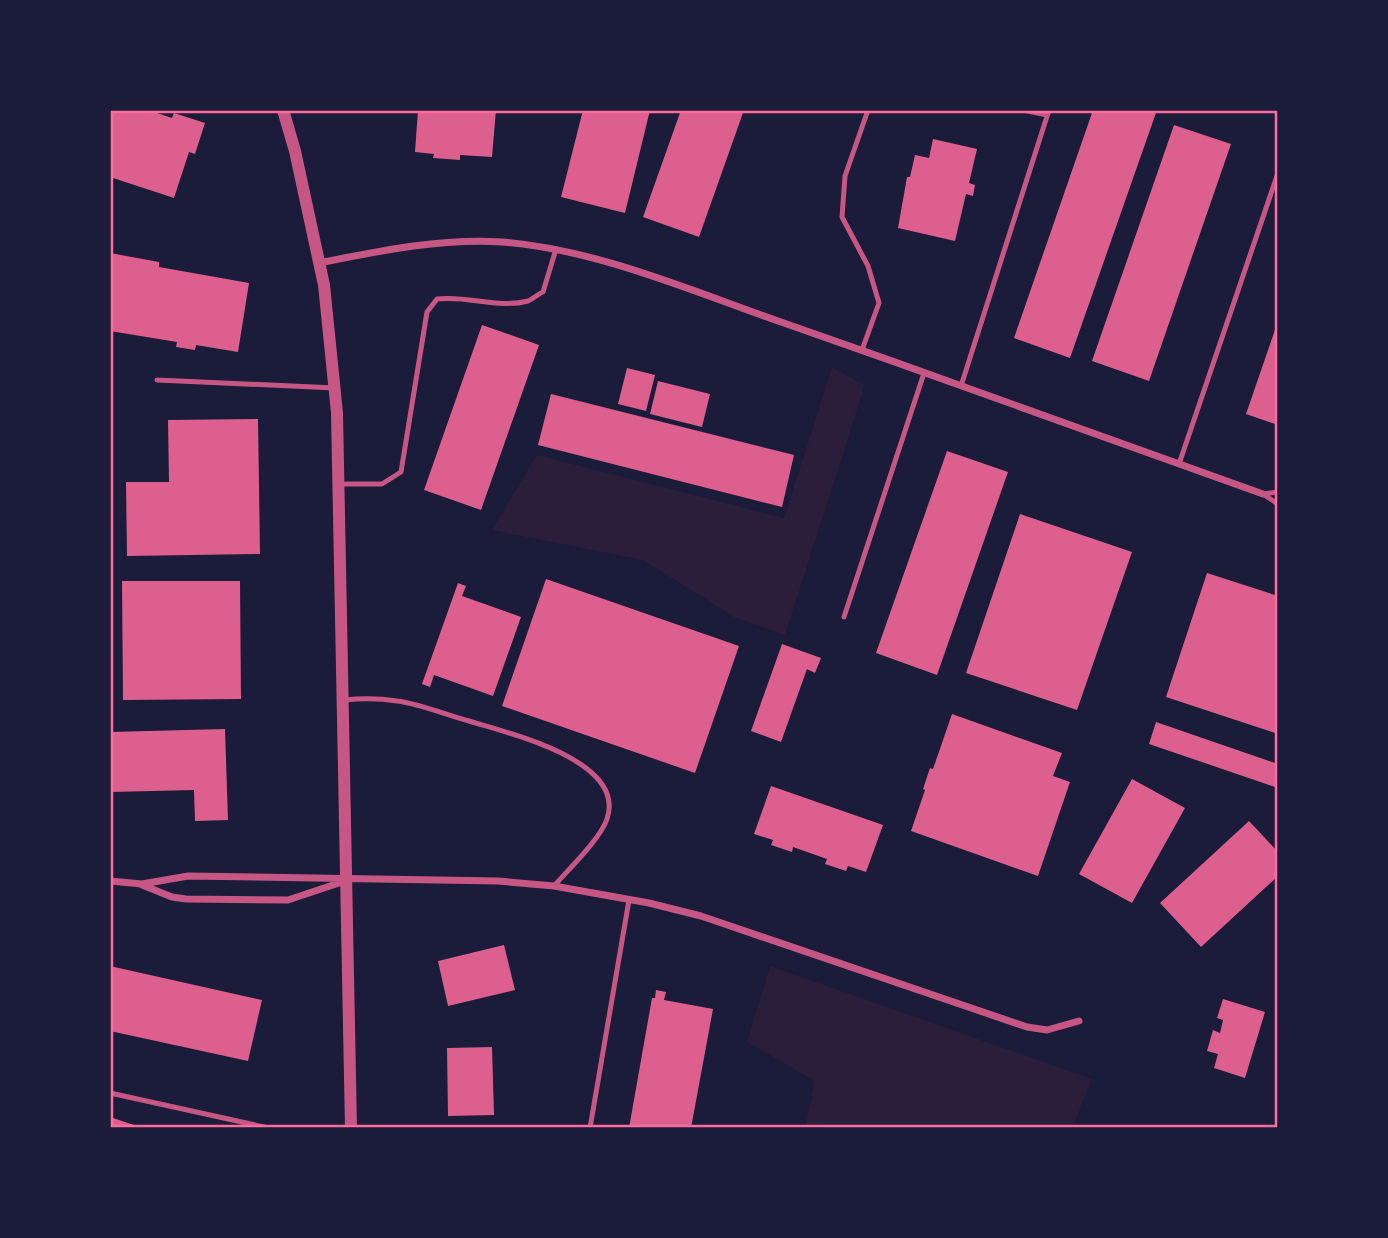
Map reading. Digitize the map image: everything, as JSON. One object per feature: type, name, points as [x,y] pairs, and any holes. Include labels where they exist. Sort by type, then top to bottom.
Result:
[{"type":"street","points":[[282,110],[295,151],[319,262],[335,388],[348,880],[351,1128]]},
{"type":"street","points":[[319,262],[467,241],[504,242],[555,249],[649,276],[1263,494]]},
{"type":"street","points":[[110,881],[142,884],[188,876],[486,881],[554,886],[701,916],[1027,1027],[1047,1030],[1079,1021]]},
{"type":"street","points":[[142,884],[172,897],[186,899],[288,900],[348,880]]},
{"type":"lane","points":[[862,350],[879,303],[868,266],[842,217],[845,176],[868,110]]},
{"type":"lane","points":[[961,386],[1048,112],[1023,110]]},
{"type":"lane","points":[[1179,464],[1278,173]]},
{"type":"lane","points":[[339,484],[382,484],[401,472],[427,312],[437,299],[453,297],[503,303],[529,300],[543,292],[555,249]]},
{"type":"lane","points":[[844,617],[924,373]]},
{"type":"lane","points":[[157,380],[335,388]]},
{"type":"lane","points":[[1263,494],[1278,492]]},
{"type":"lane","points":[[1263,494],[1278,504]]},
{"type":"lane","points":[[344,700],[367,698],[399,701],[542,743],[572,758],[597,777],[608,799],[607,819],[594,839],[554,886]]},
{"type":"lane","points":[[590,1128],[629,900]]},
{"type":"lane","points":[[110,1093],[269,1128]]},
{"type":"shaded area","points":[[832,368],[865,385],[785,635],[736,618],[643,560],[492,530],[537,455],[784,518]]},
{"type":"shaded area","points":[[770,966],[1092,1079],[1072,1128],[805,1128],[815,1081],[747,1042]]},
{"type":"building","points":[[110,110],[148,110],[172,118],[174,113],[205,123],[195,154],[189,152],[174,198],[110,177]]},
{"type":"building","points":[[418,110],[496,110],[492,157],[460,155],[460,160],[433,158],[434,154],[415,152]]},
{"type":"building","points":[[583,110],[650,110],[625,213],[561,197]]},
{"type":"building","points":[[681,110],[744,110],[699,237],[643,217]]},
{"type":"building","points":[[1093,110],[1157,110],[1070,358],[1014,338]]},
{"type":"building","points":[[1174,125],[1231,144],[1149,381],[1092,361]]},
{"type":"building","points":[[933,139],[977,149],[969,183],[975,185],[973,196],[966,194],[955,241],[898,228],[907,177],[910,177],[915,155],[929,158]]},
{"type":"building","points":[[110,253],[159,262],[159,267],[249,283],[238,352],[196,345],[195,350],[176,347],[177,342],[110,331]]},
{"type":"building","points":[[1278,324],[1278,425],[1246,414]]},
{"type":"building","points":[[482,325],[539,345],[481,510],[424,490]]},
{"type":"building","points":[[627,368],[655,375],[646,411],[618,404]]},
{"type":"building","points":[[658,381],[710,394],[702,427],[650,414]]},
{"type":"building","points":[[551,394],[794,455],[782,507],[538,445]]},
{"type":"building","points":[[258,419],[260,554],[127,556],[126,482],[169,482],[168,420]]},
{"type":"building","points":[[947,451],[1008,472],[937,675],[876,653]]},
{"type":"building","points":[[1020,514],[1132,552],[1077,710],[966,673]]},
{"type":"building","points":[[1207,573],[1278,596],[1278,734],[1166,697]]},
{"type":"building","points":[[546,579],[739,646],[695,773],[502,706]]},
{"type":"building","points":[[122,581],[240,581],[241,699],[123,700]]},
{"type":"building","points":[[458,583],[466,586],[462,596],[521,617],[493,696],[434,675],[430,687],[422,684]]},
{"type":"building","points":[[782,644],[821,658],[815,673],[807,669],[781,742],[751,731]]},
{"type":"building","points":[[952,714],[1062,753],[1053,776],[1070,782],[1038,876],[911,831],[930,768],[933,769]]},
{"type":"building","points":[[1156,722],[1278,764],[1278,788],[1149,744]]},
{"type":"building","points":[[225,729],[228,820],[195,821],[194,790],[110,792],[110,732]]},
{"type":"building","points":[[1132,779],[1185,808],[1132,903],[1079,874]]},
{"type":"building","points":[[771,786],[883,825],[866,872],[848,866],[846,871],[825,864],[827,859],[793,847],[792,852],[771,845],[773,840],[754,834]]},
{"type":"building","points":[[1249,821],[1278,852],[1278,876],[1201,947],[1160,903]]},
{"type":"building","points":[[504,945],[515,990],[448,1006],[438,961]]},
{"type":"building","points":[[110,966],[262,1000],[248,1061],[110,1031]]},
{"type":"building","points":[[656,990],[666,992],[664,1000],[713,1009],[691,1128],[629,1128],[652,998],[655,998]]},
{"type":"building","points":[[1223,999],[1265,1012],[1245,1078],[1214,1068],[1218,1054],[1207,1051],[1213,1030],[1220,1033],[1223,1020],[1217,1018]]},
{"type":"building","points":[[492,1047],[494,1115],[448,1116],[447,1048]]},
{"type":"building","points":[[110,1117],[140,1127],[140,1128],[110,1128]]}]
